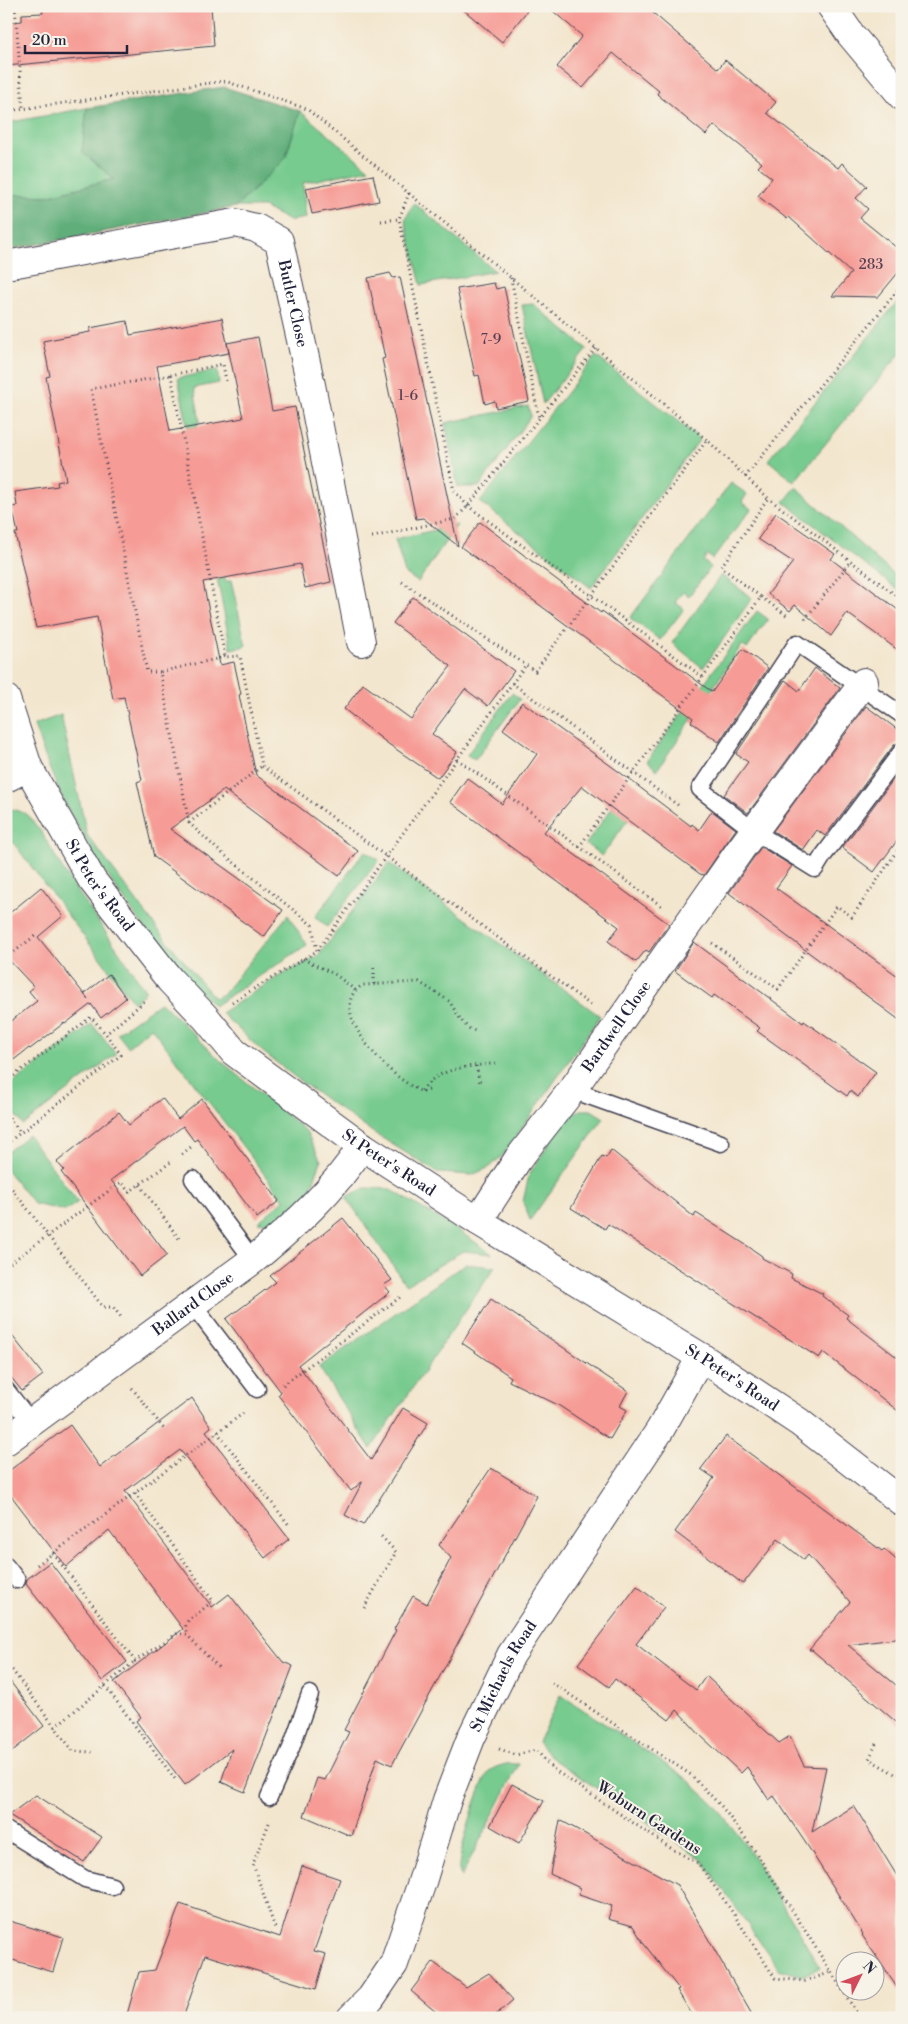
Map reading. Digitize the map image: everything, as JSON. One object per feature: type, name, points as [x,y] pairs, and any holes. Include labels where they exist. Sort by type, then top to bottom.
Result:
[{"type":"street","points":[[831,6],[851,35],[902,96]]},
{"type":"street","name":"Butler Close","points":[[6,266],[236,223],[256,228],[279,241],[311,386],[361,642]]},
{"type":"street","name":"Bardwell Close","points":[[478,1221],[518,1159],[572,1090],[754,831],[862,684]]},
{"type":"street","name":"St Peter's Road","points":[[6,698],[17,772],[92,880],[170,980],[206,1018],[234,1052],[362,1146],[478,1221],[701,1357],[799,1422],[902,1502]]},
{"type":"street","name":"Ballard Close","points":[[6,1441],[193,1305],[292,1228],[352,1161],[362,1146]]},
{"type":"street","name":"St Michaels Road","points":[[352,2018],[371,1998],[394,1964],[447,1800],[471,1738],[511,1655],[660,1430],[701,1357]]},
{"type":"lane","points":[[902,715],[862,684],[797,643],[700,789],[754,831],[816,869],[823,856],[902,751]]},
{"type":"lane","points":[[572,1090],[721,1143]]},
{"type":"lane","points":[[193,1179],[253,1260]]},
{"type":"lane","points":[[193,1305],[257,1388]]},
{"type":"lane","points":[[6,1390],[30,1422]]},
{"type":"lane","points":[[6,1566],[17,1580]]},
{"type":"lane","points":[[270,1795],[291,1748],[310,1694]]},
{"type":"lane","points":[[6,1830],[85,1878],[112,1886]]},
{"type":"path","points":[[15,6],[23,108]]},
{"type":"path","points":[[6,111],[225,81],[307,109],[707,440],[768,498],[902,600]]},
{"type":"path","points":[[409,193],[399,219],[454,491],[468,506],[703,677]]},
{"type":"path","points":[[381,221],[399,219]]},
{"type":"path","points":[[511,277],[539,418]]},
{"type":"path","points":[[745,477],[902,285]]},
{"type":"path","points":[[341,542],[455,519],[468,506],[596,348]]},
{"type":"path","points":[[226,381],[223,364],[91,389],[147,672],[160,672],[225,657],[240,656],[262,766],[617,1024]]},
{"type":"path","points":[[171,375],[225,657]]},
{"type":"path","points":[[402,582],[535,671],[707,440]]},
{"type":"path","points":[[768,498],[721,568],[793,620]]},
{"type":"path","points":[[800,625],[851,560]]},
{"type":"path","points":[[579,847],[762,597]]},
{"type":"path","points":[[206,1018],[317,951],[525,666]]},
{"type":"path","points":[[160,672],[188,823],[217,849],[312,925],[317,951]]},
{"type":"path","points":[[512,684],[687,811]]},
{"type":"path","points":[[188,823],[262,766]]},
{"type":"path","points":[[6,958],[35,936]]},
{"type":"path","points":[[302,959],[336,975],[356,990]]},
{"type":"path","points":[[374,968],[374,985]]},
{"type":"path","points":[[106,1034],[170,980]]},
{"type":"path","points":[[429,1090],[422,1092],[397,1076],[368,1048],[353,1020],[350,1010],[351,998],[356,990],[363,985],[419,982],[449,1001],[463,1023],[470,1029],[478,1032]]},
{"type":"path","points":[[6,1082],[91,1016],[121,1055],[6,1144]]},
{"type":"path","points":[[422,1092],[427,1084],[438,1075],[452,1070],[498,1064]]},
{"type":"path","points":[[476,1066],[480,1083]]},
{"type":"path","points":[[6,1114],[21,1132]]},
{"type":"path","points":[[6,1266],[121,1182],[129,1192],[191,1147]]},
{"type":"path","points":[[6,1181],[103,1307],[114,1306],[124,1320]]},
{"type":"path","points":[[140,1185],[180,1240]]},
{"type":"path","points":[[278,1388],[403,1295]]},
{"type":"path","points":[[127,1381],[164,1429]]},
{"type":"path","points":[[17,1580],[249,1409]]},
{"type":"path","points":[[217,1432],[289,1525]]},
{"type":"path","points":[[135,1493],[213,1601],[188,1621],[186,1626],[187,1635]]},
{"type":"path","points":[[364,1608],[396,1552],[380,1535]]},
{"type":"path","points":[[53,1552],[135,1661]]},
{"type":"path","points":[[55,1727],[135,1661],[178,1633],[187,1635],[220,1668]]},
{"type":"path","points":[[6,1662],[74,1751],[92,1752]]},
{"type":"path","points":[[552,1682],[691,1775],[716,1801],[755,1851],[860,2018]]},
{"type":"path","points":[[105,1686],[175,1779]]},
{"type":"path","name":"Woburn Gardens","points":[[471,1738],[516,1755],[536,1750],[553,1769],[672,1849],[698,1863],[730,1907],[775,1978],[804,1981],[832,1972]]},
{"type":"path","points":[[876,1744],[869,1759],[895,1774],[902,1773]]},
{"type":"path","points":[[270,1795],[278,1797],[254,1864],[275,1928]]},
{"type":"green space","points":[[224,87],[300,111],[285,159],[236,207],[6,250],[6,194],[47,196],[114,179],[82,152],[87,108]]},
{"type":"green space","points":[[87,108],[82,152],[114,179],[46,196],[6,194],[6,123]]},
{"type":"green space","points":[[300,111],[369,169],[303,183],[306,218],[289,221],[264,207],[236,207],[285,159]]},
{"type":"green space","points":[[414,203],[495,271],[421,285],[405,220]]},
{"type":"green space","points":[[902,296],[902,351],[794,482],[768,460]]},
{"type":"green space","points":[[533,304],[587,349],[543,404],[522,305]]},
{"type":"green space","points":[[596,356],[700,439],[591,588],[480,502]]},
{"type":"green space","points":[[217,370],[219,383],[194,388],[200,422],[197,423],[226,582],[231,580],[246,646],[231,649],[178,378]]},
{"type":"green space","points":[[528,406],[531,416],[479,487],[458,487],[445,423]]},
{"type":"green space","points":[[731,483],[747,494],[742,502],[751,509],[713,559],[707,555],[703,561],[711,567],[689,596],[683,592],[675,602],[684,609],[660,640],[630,618]]},
{"type":"green space","points":[[796,487],[902,582],[902,593],[784,502]]},
{"type":"green space","points":[[457,525],[418,582],[405,573],[395,539]]},
{"type":"green space","points":[[721,575],[752,598],[703,668],[672,643]]},
{"type":"green space","points":[[757,611],[768,619],[747,649],[742,645],[657,770],[647,761]]},
{"type":"green space","points":[[512,693],[520,699],[475,760],[467,755]]},
{"type":"green space","points":[[61,715],[87,835],[156,927],[214,998],[223,994],[288,915],[307,945],[214,1006],[151,936],[95,857],[79,830],[52,774],[34,725]]},
{"type":"green space","points":[[629,784],[645,796],[602,856],[586,844]]},
{"type":"green space","points":[[6,807],[27,814],[42,833],[63,870],[146,991],[134,1003],[6,833]]},
{"type":"green space","points":[[365,851],[379,860],[327,927],[315,917]]},
{"type":"green space","points":[[389,863],[600,1016],[504,1154],[490,1167],[472,1175],[438,1173],[371,1131],[304,1084],[263,1052],[221,1013],[276,978],[318,956]]},
{"type":"green space","points":[[161,1002],[221,1061],[306,1131],[321,1161],[309,1194],[272,1224],[258,1222],[284,1200],[151,1027],[128,1047],[117,1033]]},
{"type":"green space","points":[[92,1024],[116,1054],[23,1125],[6,1102],[6,1088]]},
{"type":"green space","points":[[580,1110],[591,1110],[604,1118],[530,1220],[523,1202],[529,1175],[564,1120]]},
{"type":"green space","points":[[28,1135],[78,1202],[65,1211],[34,1204],[6,1169],[6,1153]]},
{"type":"green space","points":[[365,1188],[390,1189],[458,1230],[492,1254],[463,1251],[406,1285],[346,1197]]},
{"type":"green space","points":[[465,1264],[495,1267],[371,1449],[319,1367]]},
{"type":"green space","points":[[561,1695],[686,1778],[715,1805],[751,1852],[820,1968],[802,1976],[779,1969],[701,1858],[554,1760],[538,1742]]},
{"type":"green space","points":[[506,1764],[519,1764],[461,1877],[459,1870],[462,1850],[480,1790],[491,1770]]},
{"type":"building","points":[[42,6],[211,6],[214,46],[6,66],[6,23],[22,21],[22,14],[43,13]]},
{"type":"building","points":[[459,6],[531,6],[502,42]]},
{"type":"building","points":[[547,6],[645,6],[718,69],[725,60],[776,102],[767,113],[838,168],[842,163],[867,186],[856,198],[868,209],[860,218],[902,252],[902,268],[878,297],[832,296],[851,273],[789,217],[787,219],[758,196],[772,178],[758,167],[762,163],[714,125],[706,135],[657,94],[659,91],[613,53],[583,88],[557,67],[582,36]]},
{"type":"building","points":[[373,175],[379,201],[312,214],[306,188]]},
{"type":"building","points":[[390,273],[393,278],[400,277],[458,546],[423,518],[416,519],[382,359],[385,358],[368,278]]},
{"type":"building","points":[[494,283],[496,289],[504,287],[529,401],[496,408],[495,401],[485,404],[479,375],[475,376],[457,289]]},
{"type":"building","points":[[222,318],[227,343],[258,337],[272,411],[295,407],[331,582],[305,588],[300,564],[203,582],[220,665],[234,662],[256,775],[358,851],[339,876],[224,790],[170,829],[283,910],[264,937],[154,857],[137,782],[142,780],[124,697],[113,699],[97,617],[36,628],[15,533],[18,533],[12,507],[17,506],[15,492],[58,486],[57,482],[66,480],[46,377],[50,376],[43,341],[90,332],[90,328],[127,321],[130,335]],"holes":[[[227,343],[243,418],[170,431],[157,366],[229,353]]]},
{"type":"building","points":[[776,513],[835,554],[831,559],[902,613],[902,653],[847,613],[831,636],[795,605],[790,611],[768,594],[793,562],[758,539]]},
{"type":"building","points":[[480,522],[601,613],[602,611],[712,692],[743,649],[768,668],[719,742],[691,722],[693,718],[461,547]]},
{"type":"building","points":[[413,597],[514,671],[488,706],[465,689],[432,734],[457,752],[438,778],[387,743],[344,709],[363,684],[411,719],[451,666],[393,623]]},
{"type":"building","points":[[815,668],[840,688],[748,813],[724,795],[748,762],[736,754],[785,680],[799,691]]},
{"type":"building","points":[[522,702],[691,826],[692,824],[699,830],[712,811],[736,829],[704,875],[700,874],[582,786],[544,832],[669,924],[649,952],[646,950],[636,962],[608,941],[619,927],[450,802],[467,778],[502,804],[537,754],[503,729]]},
{"type":"building","points":[[866,706],[902,733],[902,741],[894,745],[825,836],[817,830],[803,850],[773,831]]},
{"type":"building","points":[[902,768],[902,834],[874,872],[842,848]]},
{"type":"building","points":[[761,847],[792,866],[776,888],[902,979],[902,1022],[729,893]]},
{"type":"building","points":[[41,887],[63,916],[38,937],[88,999],[84,994],[109,974],[126,998],[101,1018],[91,1004],[6,1066],[6,1025],[37,1001],[29,991],[34,987],[6,957],[6,916]]},
{"type":"building","points":[[694,942],[803,1023],[804,1021],[876,1072],[858,1097],[850,1091],[847,1096],[757,1031],[760,1028],[714,995],[712,998],[675,971]]},
{"type":"building","points":[[162,1098],[178,1119],[202,1099],[279,1201],[257,1218],[197,1139],[194,1141],[183,1126],[111,1180],[167,1255],[140,1276],[61,1172],[64,1170],[57,1162],[119,1112],[129,1125]]},
{"type":"building","points":[[611,1150],[694,1217],[696,1213],[746,1245],[762,1256],[762,1258],[792,1274],[791,1278],[823,1294],[822,1296],[848,1315],[846,1318],[902,1361],[902,1414],[823,1352],[819,1358],[608,1224],[605,1229],[571,1208],[602,1156],[606,1158]]},
{"type":"building","points":[[343,1218],[392,1280],[384,1285],[390,1292],[298,1365],[371,1460],[403,1408],[428,1423],[363,1525],[345,1515],[363,1481],[351,1491],[278,1395],[281,1392],[226,1319],[276,1282],[270,1276]]},
{"type":"building","points":[[491,1299],[628,1391],[620,1406],[627,1410],[610,1439],[558,1405],[509,1381],[511,1377],[462,1343]]},
{"type":"building","points":[[6,1328],[43,1375],[22,1391],[6,1371]]},
{"type":"building","points":[[192,1398],[211,1427],[206,1431],[289,1539],[265,1558],[180,1450],[125,1491],[212,1607],[229,1594],[283,1662],[293,1666],[245,1792],[221,1782],[232,1749],[185,1785],[136,1721],[141,1717],[114,1682],[183,1629],[109,1530],[66,1567],[6,1489],[6,1473],[70,1425],[100,1467]]},
{"type":"building","points":[[726,1436],[882,1551],[884,1549],[902,1565],[902,1638],[848,1645],[902,1690],[902,1727],[812,1650],[809,1650],[850,1602],[808,1555],[804,1560],[778,1539],[743,1584],[675,1532],[714,1478],[701,1469]]},
{"type":"building","points":[[491,1468],[537,1496],[392,1765],[377,1758],[351,1836],[304,1816],[317,1778],[325,1780],[349,1732],[344,1730],[396,1630],[394,1629],[413,1596],[427,1604],[451,1558],[439,1545]]},
{"type":"building","points":[[50,1562],[127,1662],[102,1681],[26,1584],[27,1579]]},
{"type":"building","points":[[637,1586],[664,1607],[636,1644],[696,1690],[706,1676],[779,1743],[790,1736],[804,1766],[826,1767],[812,1832],[854,1806],[902,1884],[902,1995],[886,1971],[886,1952],[873,1952],[809,1848],[774,1796],[769,1800],[747,1767],[741,1773],[700,1735],[677,1710],[669,1720],[615,1679],[609,1687],[578,1664]]},
{"type":"building","points":[[6,1676],[44,1726],[6,1756]]},
{"type":"building","points":[[512,1784],[544,1801],[519,1843],[490,1826]]},
{"type":"building","points":[[36,1795],[102,1837],[84,1862],[9,1815]]},
{"type":"building","points":[[560,1820],[677,1885],[754,2018],[694,2018],[677,1990],[679,1989],[644,1944],[633,1926],[608,1919],[612,1906],[579,1895],[580,1888],[550,1874]]},
{"type":"building","points":[[302,1866],[340,1879],[314,1951],[326,1954],[316,1989],[205,1955],[183,2018],[126,2018],[139,1972],[155,1970],[180,1904],[280,1937]]},
{"type":"building","points":[[6,1920],[63,1937],[53,1972],[6,1958]]},
{"type":"building","points":[[433,1962],[466,1987],[489,1973],[513,2000],[492,2018],[443,2018],[411,1991]]}]
